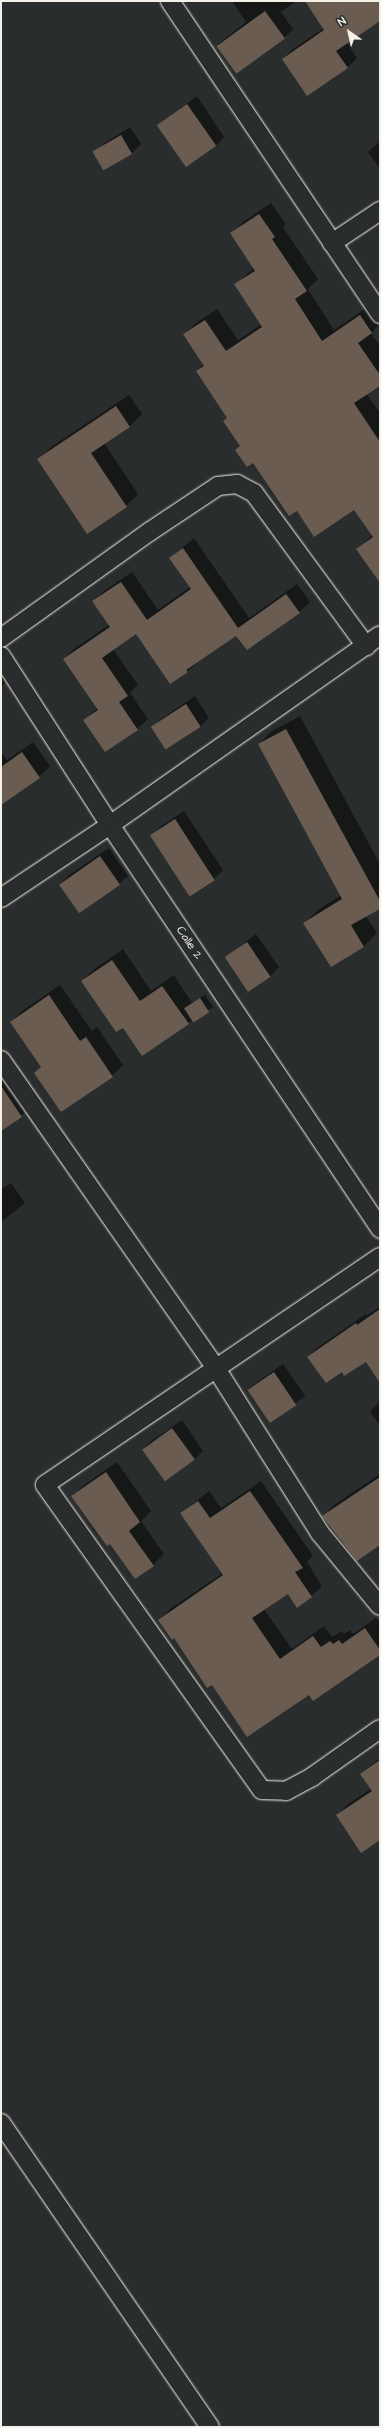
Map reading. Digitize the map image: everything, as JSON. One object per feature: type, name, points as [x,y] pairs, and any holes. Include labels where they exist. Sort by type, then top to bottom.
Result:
[{"type":"street","points":[[170,1],[380,314]]},
{"type":"street","points":[[332,243],[380,211]]},
{"type":"street","points":[[1,638],[149,532],[218,486],[238,484],[254,493],[366,646]]},
{"type":"street","points":[[1,898],[110,825],[380,635]]},
{"type":"street","name":"Calle 2","points":[[1,656],[110,825],[380,1229]]},
{"type":"street","points":[[1,1060],[217,1370],[320,1533],[380,1606]]},
{"type":"street","points":[[380,1257],[217,1370],[45,1485],[262,1790],[286,1792],[312,1777],[380,1729]]},
{"type":"street","points":[[1,2123],[210,2427]]},
{"type":"building","points":[[305,1],[380,1],[380,21],[336,51],[348,68],[307,96],[282,59],[324,30]]},
{"type":"building","points":[[265,11],[285,39],[236,74],[216,46]]},
{"type":"building","points":[[187,104],[216,146],[186,167],[157,125]]},
{"type":"building","points":[[121,135],[132,154],[103,171],[92,152]]},
{"type":"building","points":[[259,214],[275,237],[272,239],[307,291],[295,299],[322,341],[360,315],[372,333],[358,343],[380,375],[380,386],[354,403],[380,442],[380,583],[356,549],[373,537],[354,510],[314,537],[297,511],[289,516],[253,463],[247,467],[235,450],[240,446],[223,421],[227,418],[196,371],[204,366],[183,334],[205,320],[226,351],[262,327],[234,284],[255,271],[230,233]]},
{"type":"building","points":[[116,406],[130,427],[91,453],[127,507],[87,534],[37,459]]},
{"type":"building","points":[[183,548],[238,628],[286,594],[300,613],[247,650],[236,636],[186,670],[188,672],[170,684],[136,634],[102,658],[128,696],[119,702],[138,730],[105,752],[83,720],[98,710],[63,659],[110,627],[92,601],[121,582],[147,620],[191,589],[169,558]]},
{"type":"building","points":[[186,704],[201,727],[165,750],[151,727]]},
{"type":"building","points":[[286,729],[380,901],[380,909],[351,925],[364,947],[331,967],[303,923],[342,899],[258,744]]},
{"type":"building","points":[[22,752],[40,778],[1,805],[1,767]]},
{"type":"building","points":[[175,819],[215,880],[190,897],[150,835]]},
{"type":"building","points":[[100,856],[120,885],[79,913],[59,885]]},
{"type":"building","points":[[247,942],[270,977],[248,992],[225,957]]},
{"type":"building","points":[[112,960],[140,1001],[162,986],[189,1024],[142,1056],[123,1028],[116,1032],[81,981]]},
{"type":"building","points":[[49,995],[80,1041],[86,1037],[113,1077],[61,1112],[34,1073],[41,1067],[10,1022]]},
{"type":"building","points":[[200,998],[209,1012],[193,1023],[184,1008]]},
{"type":"building","points":[[1,1086],[22,1117],[1,1131]]},
{"type":"building","points":[[380,1309],[380,1383],[366,1362],[344,1376],[342,1372],[326,1383],[307,1357],[356,1323],[357,1325]]},
{"type":"building","points":[[274,1372],[296,1405],[270,1423],[247,1390]]},
{"type":"building","points":[[172,1428],[195,1460],[165,1481],[142,1450]]},
{"type":"building","points":[[106,1472],[140,1522],[129,1531],[154,1566],[135,1579],[110,1544],[107,1546],[71,1496]]},
{"type":"building","points":[[380,1477],[380,1545],[357,1561],[322,1516]]},
{"type":"building","points":[[250,1491],[303,1568],[295,1572],[312,1597],[297,1608],[288,1594],[252,1618],[280,1659],[313,1636],[321,1647],[330,1641],[333,1644],[339,1640],[342,1644],[365,1628],[380,1650],[380,1655],[313,1701],[309,1695],[247,1737],[212,1685],[207,1688],[174,1638],[172,1640],[158,1620],[223,1575],[180,1513],[198,1501],[210,1518]]},
{"type":"building","points":[[380,1760],[380,1840],[361,1853],[336,1815],[372,1791],[360,1774]]}]
